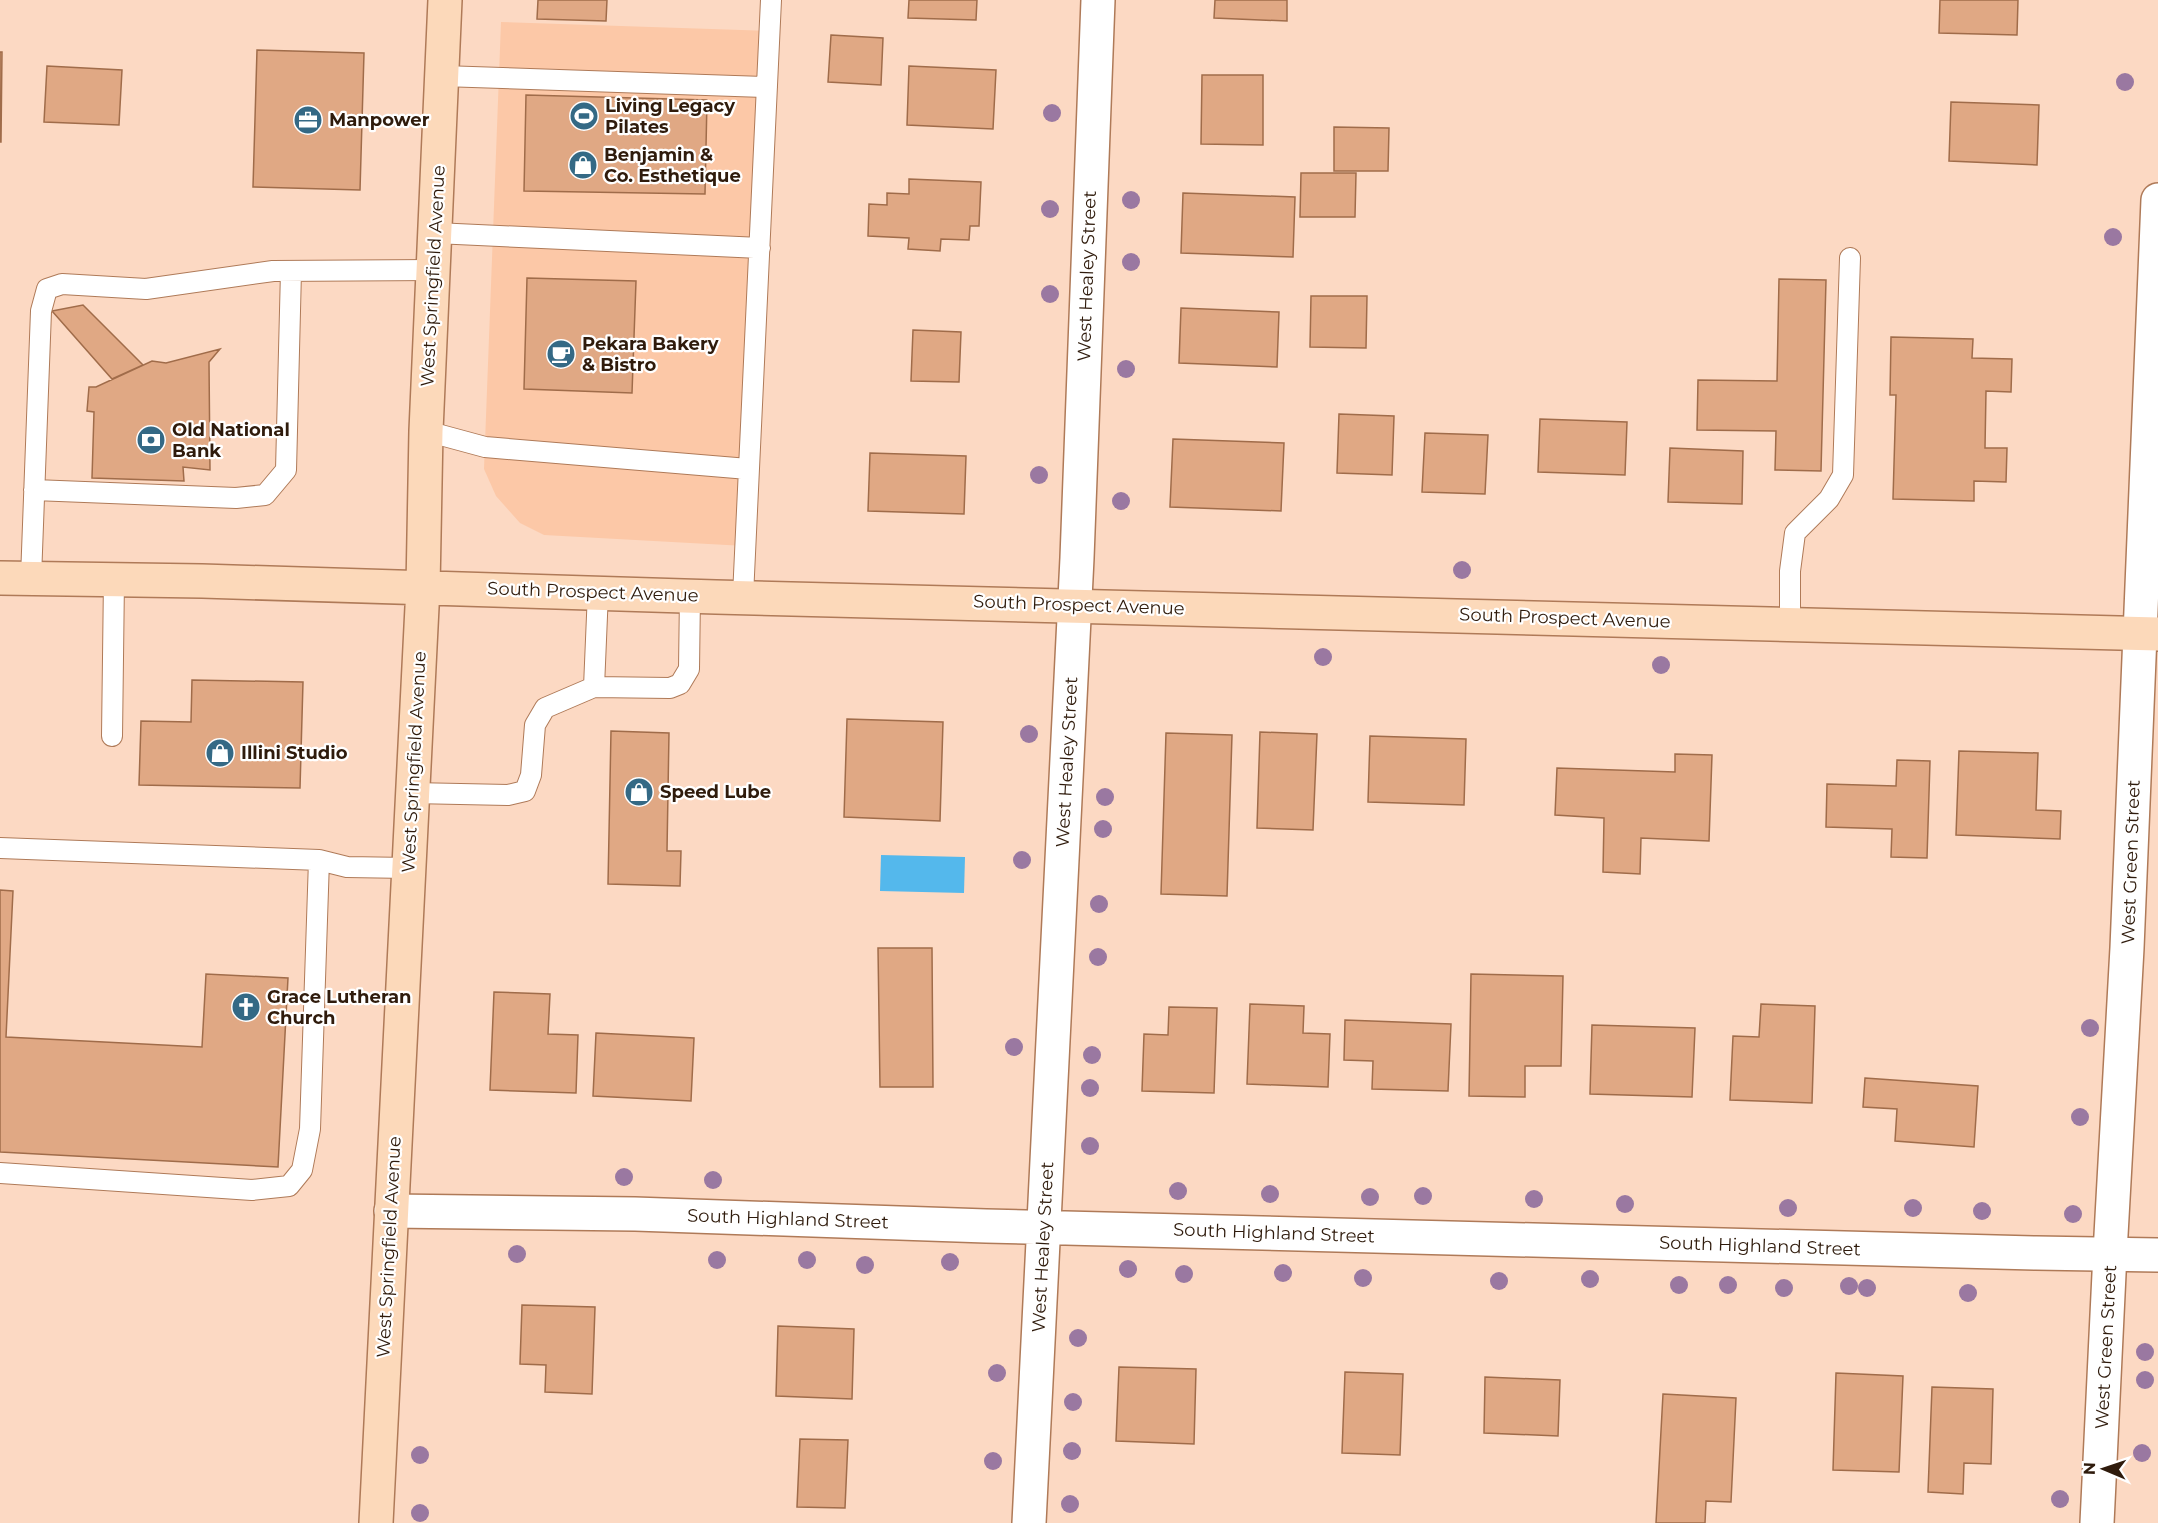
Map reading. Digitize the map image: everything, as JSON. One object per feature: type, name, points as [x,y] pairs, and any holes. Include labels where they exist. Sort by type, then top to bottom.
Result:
[{"type":"main road","name":"West Springfield Avenue","points":[[376,1523],[423,587],[426,430],[445,0]]},
{"type":"main road","name":"South Prospect Avenue","points":[[15,578],[2149,633]]},
{"type":"street","name":"West Healey Street","points":[[1029,1523],[1074,605],[1098,0]]},
{"type":"street","name":"West Green Street","points":[[2097,1523],[2127,948],[2149,633],[2158,200]]},
{"type":"street","name":"South Highland Street","points":[[391,1211],[635,1214],[2036,1254],[2158,1255]]},
{"type":"lane","points":[[743,596],[771,0]]},
{"type":"lane","points":[[442,76],[767,87]]},
{"type":"lane","points":[[435,233],[760,248]]},
{"type":"lane","points":[[1790,624],[1790,571],[1796,533],[1829,499],[1843,475],[1850,258]]},
{"type":"lane","points":[[15,578],[34,490],[41,311],[47,289],[62,284],[146,289],[291,271],[433,270]]},
{"type":"lane","points":[[34,490],[236,498],[265,495],[286,470],[291,271]]},
{"type":"lane","points":[[426,430],[485,447],[748,469]]},
{"type":"lane","points":[[112,735],[114,579]]},
{"type":"lane","points":[[594,687],[598,592]]},
{"type":"lane","points":[[412,793],[508,795],[525,790],[531,775],[535,724],[545,708],[594,687],[670,688],[680,684],[689,669],[690,595]]},
{"type":"lane","points":[[0,848],[319,860],[347,867],[408,868]]},
{"type":"lane","points":[[0,1173],[252,1190],[289,1186],[302,1170],[310,1130],[319,860]]},
{"type":"shaded area","points":[[501,22],[770,31],[745,546],[544,535],[520,523],[496,496],[484,469]]},
{"type":"water","points":[[881,855],[965,857],[964,893],[880,891]]},
{"type":"building","points":[[538,0],[607,0],[606,21],[537,19]]},
{"type":"building","points":[[909,0],[977,0],[976,20],[908,18]]},
{"type":"building","points":[[1215,0],[1287,0],[1287,21],[1214,18]]},
{"type":"building","points":[[1940,0],[2018,0],[2017,35],[1939,33]]},
{"type":"building","points":[[831,35],[883,38],[881,85],[828,82]]},
{"type":"building","name":"Manpower","points":[[257,50],[364,53],[360,190],[253,187]]},
{"type":"building","points":[[0,52],[2,52],[1,142],[0,142]]},
{"type":"building","points":[[47,66],[122,70],[119,125],[44,122]]},
{"type":"building","points":[[909,66],[996,70],[993,129],[907,125]]},
{"type":"building","points":[[1202,75],[1263,75],[1263,145],[1201,144]]},
{"type":"building","points":[[526,95],[707,100],[705,194],[524,191]]},
{"type":"building","points":[[1951,102],[2039,105],[2037,165],[1949,161]]},
{"type":"building","points":[[1334,127],[1389,128],[1388,171],[1334,171]]},
{"type":"building","points":[[1301,173],[1356,173],[1355,217],[1300,217]]},
{"type":"building","points":[[909,179],[981,182],[979,226],[970,226],[969,240],[941,239],[940,251],[908,249],[909,238],[868,236],[869,204],[887,205],[887,193],[909,194]]},
{"type":"building","points":[[1183,193],[1295,197],[1293,257],[1181,253]]},
{"type":"building","points":[[527,278],[636,281],[632,393],[524,389]]},
{"type":"building","points":[[1779,279],[1826,280],[1821,471],[1775,470],[1776,431],[1697,430],[1698,380],[1777,381]]},
{"type":"building","points":[[1311,296],[1367,296],[1366,348],[1310,347]]},
{"type":"building","points":[[83,305],[143,365],[112,379],[52,311]]},
{"type":"building","points":[[1181,308],[1279,312],[1277,367],[1179,363]]},
{"type":"building","points":[[913,330],[961,332],[959,382],[911,381]]},
{"type":"building","points":[[1891,337],[1973,339],[1972,358],[2012,359],[2011,392],[1986,391],[1985,448],[2007,448],[2006,482],[1974,481],[1974,501],[1893,499],[1896,395],[1890,395]]},
{"type":"building","name":"Old National Bank","points":[[220,349],[209,362],[210,470],[183,467],[184,481],[92,478],[94,412],[87,411],[89,387],[96,387],[152,361],[166,363]]},
{"type":"building","points":[[1339,414],[1394,416],[1392,475],[1337,473]]},
{"type":"building","points":[[1540,419],[1627,422],[1625,475],[1538,472]]},
{"type":"building","points":[[1425,433],[1488,435],[1485,494],[1422,492]]},
{"type":"building","points":[[1173,439],[1284,443],[1281,511],[1170,507]]},
{"type":"building","points":[[1670,448],[1743,451],[1742,504],[1668,502]]},
{"type":"building","points":[[870,453],[966,456],[964,514],[868,511]]},
{"type":"building","name":"Illini Studio","points":[[192,680],[303,682],[300,788],[139,785],[141,721],[191,722]]},
{"type":"building","points":[[847,719],[943,722],[940,821],[844,817]]},
{"type":"building","name":"Speed Lube","points":[[611,731],[669,733],[667,851],[681,851],[680,886],[608,884]]},
{"type":"building","points":[[1260,732],[1317,734],[1313,830],[1257,828]]},
{"type":"building","points":[[1166,733],[1232,735],[1227,896],[1161,894]]},
{"type":"building","points":[[1370,736],[1466,739],[1464,805],[1368,802]]},
{"type":"building","points":[[1959,751],[2038,753],[2036,810],[2061,811],[2060,839],[1956,835]]},
{"type":"building","points":[[1675,754],[1712,755],[1709,841],[1641,838],[1640,874],[1603,872],[1604,818],[1555,815],[1557,768],[1675,772]]},
{"type":"building","points":[[1897,760],[1930,761],[1927,858],[1891,857],[1892,829],[1826,827],[1827,784],[1896,786]]},
{"type":"building","name":"Grace Lutheran Church","points":[[0,890],[13,891],[6,1037],[202,1047],[206,974],[288,978],[278,1167],[0,1152]]},
{"type":"building","points":[[878,948],[932,948],[933,1087],[880,1087]]},
{"type":"building","points":[[1471,974],[1563,976],[1561,1066],[1525,1066],[1525,1097],[1469,1096]]},
{"type":"building","points":[[494,992],[550,994],[548,1034],[578,1035],[576,1093],[490,1090]]},
{"type":"building","points":[[1250,1004],[1304,1006],[1303,1033],[1330,1034],[1328,1087],[1247,1084]]},
{"type":"building","points":[[1761,1004],[1815,1006],[1812,1103],[1730,1100],[1733,1036],[1759,1037]]},
{"type":"building","points":[[1169,1007],[1217,1008],[1214,1093],[1142,1091],[1144,1034],[1168,1035]]},
{"type":"building","points":[[1345,1020],[1451,1024],[1448,1091],[1372,1089],[1373,1061],[1344,1060]]},
{"type":"building","points":[[1592,1025],[1695,1028],[1692,1097],[1590,1094]]},
{"type":"building","points":[[596,1033],[694,1038],[691,1101],[593,1096]]},
{"type":"building","points":[[1865,1078],[1978,1086],[1974,1147],[1895,1141],[1897,1109],[1863,1107]]},
{"type":"building","points":[[522,1305],[595,1307],[592,1394],[545,1392],[546,1365],[520,1364]]},
{"type":"building","points":[[778,1326],[854,1329],[852,1399],[776,1396]]},
{"type":"building","points":[[1119,1367],[1196,1369],[1194,1444],[1116,1441]]},
{"type":"building","points":[[1345,1372],[1403,1374],[1400,1455],[1342,1453]]},
{"type":"building","points":[[1836,1373],[1903,1376],[1899,1472],[1833,1470]]},
{"type":"building","points":[[1485,1377],[1560,1380],[1558,1436],[1484,1433]]},
{"type":"building","points":[[1932,1387],[1993,1389],[1991,1464],[1964,1463],[1963,1494],[1928,1492]]},
{"type":"building","points":[[1663,1394],[1736,1398],[1731,1502],[1706,1501],[1705,1523],[1656,1523]]},
{"type":"building","points":[[800,1439],[848,1440],[845,1508],[797,1507]]},
{"type":"place","name":"Living Legacy Pilates","points":[[584,116]]},
{"type":"place","name":"Manpower","points":[[308,120]]},
{"type":"place","name":"Benjamin & Co. Esthetique","points":[[583,165]]},
{"type":"place","name":"Pekara Bakery & Bistro","points":[[561,354]]},
{"type":"place","name":"Old National Bank","points":[[151,440]]},
{"type":"place","name":"Illini Studio","points":[[220,753]]},
{"type":"place","name":"Speed Lube","points":[[639,792]]},
{"type":"place","name":"Grace Lutheran Church","points":[[246,1007]]}]
